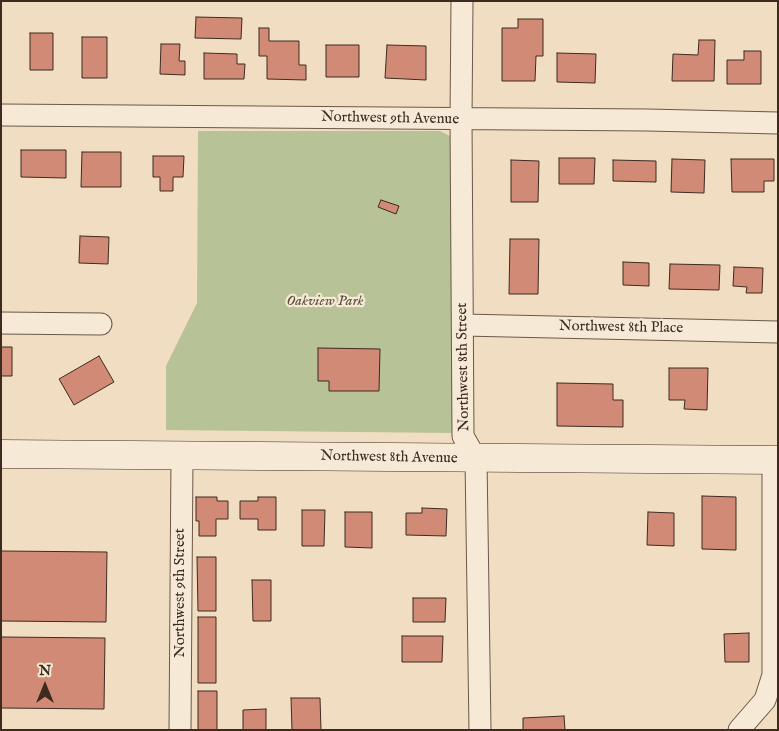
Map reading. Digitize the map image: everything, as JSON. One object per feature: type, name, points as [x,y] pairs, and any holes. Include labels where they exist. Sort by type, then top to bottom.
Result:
[{"type":"street","name":"Northwest 8th Street","points":[[462,1],[463,436],[476,459],[480,730]]},
{"type":"street","name":"Northwest 9th Avenue","points":[[1,115],[638,120],[778,123]]},
{"type":"street","points":[[1,323],[101,324]]},
{"type":"street","name":"Northwest 8th Place","points":[[463,325],[778,332]]},
{"type":"street","name":"Northwest 8th Avenue","points":[[1,454],[776,460]]},
{"type":"street","name":"Northwest 9th Street","points":[[180,730],[182,456]]},
{"type":"street","points":[[738,730],[765,700],[774,676],[776,460]]},
{"type":"green space","name":"Oakview Park","points":[[198,131],[440,131],[450,136],[453,145],[453,426],[451,433],[166,430],[166,366],[197,303]]},
{"type":"building","points":[[196,17],[242,18],[241,39],[195,38]]},
{"type":"building","points":[[518,19],[543,19],[543,56],[536,56],[535,81],[502,81],[502,28],[518,28]]},
{"type":"building","points":[[259,28],[269,28],[269,41],[299,41],[299,65],[306,65],[306,80],[267,79],[267,56],[259,56]]},
{"type":"building","points":[[30,33],[53,33],[53,70],[30,70]]},
{"type":"building","points":[[82,37],[107,37],[107,78],[82,78]]},
{"type":"building","points":[[699,40],[715,40],[714,81],[672,81],[673,54],[698,55]]},
{"type":"building","points":[[161,44],[180,44],[179,61],[185,61],[185,75],[160,74]]},
{"type":"building","points":[[326,45],[359,45],[359,77],[326,77]]},
{"type":"building","points":[[387,45],[426,46],[426,80],[385,78]]},
{"type":"building","points":[[744,51],[761,51],[761,84],[727,84],[727,60],[744,60]]},
{"type":"building","points":[[204,53],[237,54],[237,64],[245,64],[244,79],[204,79]]},
{"type":"building","points":[[557,53],[596,54],[595,83],[557,82]]},
{"type":"building","points":[[21,150],[66,150],[66,178],[21,177]]},
{"type":"building","points":[[82,152],[121,152],[121,187],[81,187]]},
{"type":"building","points":[[153,156],[184,156],[183,177],[173,177],[173,191],[160,191],[160,177],[153,177]]},
{"type":"building","points":[[559,158],[595,158],[594,184],[559,184]]},
{"type":"building","points":[[672,159],[705,160],[704,193],[671,192]]},
{"type":"building","points":[[731,159],[774,159],[774,181],[764,181],[764,192],[732,192]]},
{"type":"building","points":[[511,160],[539,161],[538,202],[511,202]]},
{"type":"building","points":[[613,160],[656,161],[656,182],[613,181]]},
{"type":"building","points":[[381,200],[399,206],[396,214],[378,207]]},
{"type":"building","points":[[80,236],[109,237],[108,264],[79,263]]},
{"type":"building","points":[[510,239],[539,239],[538,294],[509,294]]},
{"type":"building","points":[[623,262],[649,263],[649,286],[623,285]]},
{"type":"building","points":[[670,264],[720,265],[719,290],[669,289]]},
{"type":"building","points":[[734,267],[763,268],[762,293],[746,293],[747,287],[733,286]]},
{"type":"building","points":[[1,347],[12,347],[12,376],[1,376]]},
{"type":"building","points":[[318,348],[380,349],[379,391],[329,391],[329,381],[318,381]]},
{"type":"building","points":[[99,356],[114,382],[74,405],[59,379]]},
{"type":"building","points":[[669,368],[708,368],[707,410],[684,409],[685,400],[669,400]]},
{"type":"building","points":[[557,383],[613,384],[613,400],[623,400],[623,427],[557,426]]},
{"type":"building","points":[[702,496],[736,497],[736,550],[702,549]]},
{"type":"building","points":[[196,497],[217,497],[217,501],[228,501],[228,519],[216,519],[216,536],[199,536],[199,521],[196,521]]},
{"type":"building","points":[[258,497],[276,497],[276,530],[258,530],[258,519],[240,519],[240,501],[258,501]]},
{"type":"building","points":[[422,508],[447,509],[446,536],[406,535],[406,513],[422,513]]},
{"type":"building","points":[[302,510],[325,510],[324,546],[302,546]]},
{"type":"building","points":[[345,512],[372,512],[372,548],[345,547]]},
{"type":"building","points":[[648,512],[674,513],[674,546],[647,545]]},
{"type":"building","points":[[1,551],[107,552],[106,622],[1,621]]},
{"type":"building","points":[[197,557],[216,557],[216,611],[198,611]]},
{"type":"building","points":[[252,580],[271,580],[271,621],[253,621]]},
{"type":"building","points":[[413,598],[446,598],[445,622],[413,622]]},
{"type":"building","points":[[198,617],[216,617],[216,683],[198,683]]},
{"type":"building","points":[[749,633],[749,662],[725,662],[724,634]]},
{"type":"building","points":[[402,636],[443,636],[442,662],[402,662]]},
{"type":"building","points":[[1,637],[105,638],[104,709],[1,708]]},
{"type":"building","points":[[198,691],[217,691],[217,730],[198,730]]},
{"type":"building","points":[[291,698],[320,698],[321,730],[292,730]]},
{"type":"building","points":[[266,709],[266,730],[243,730],[243,710]]},
{"type":"building","points":[[564,716],[565,730],[523,730],[523,718]]}]
